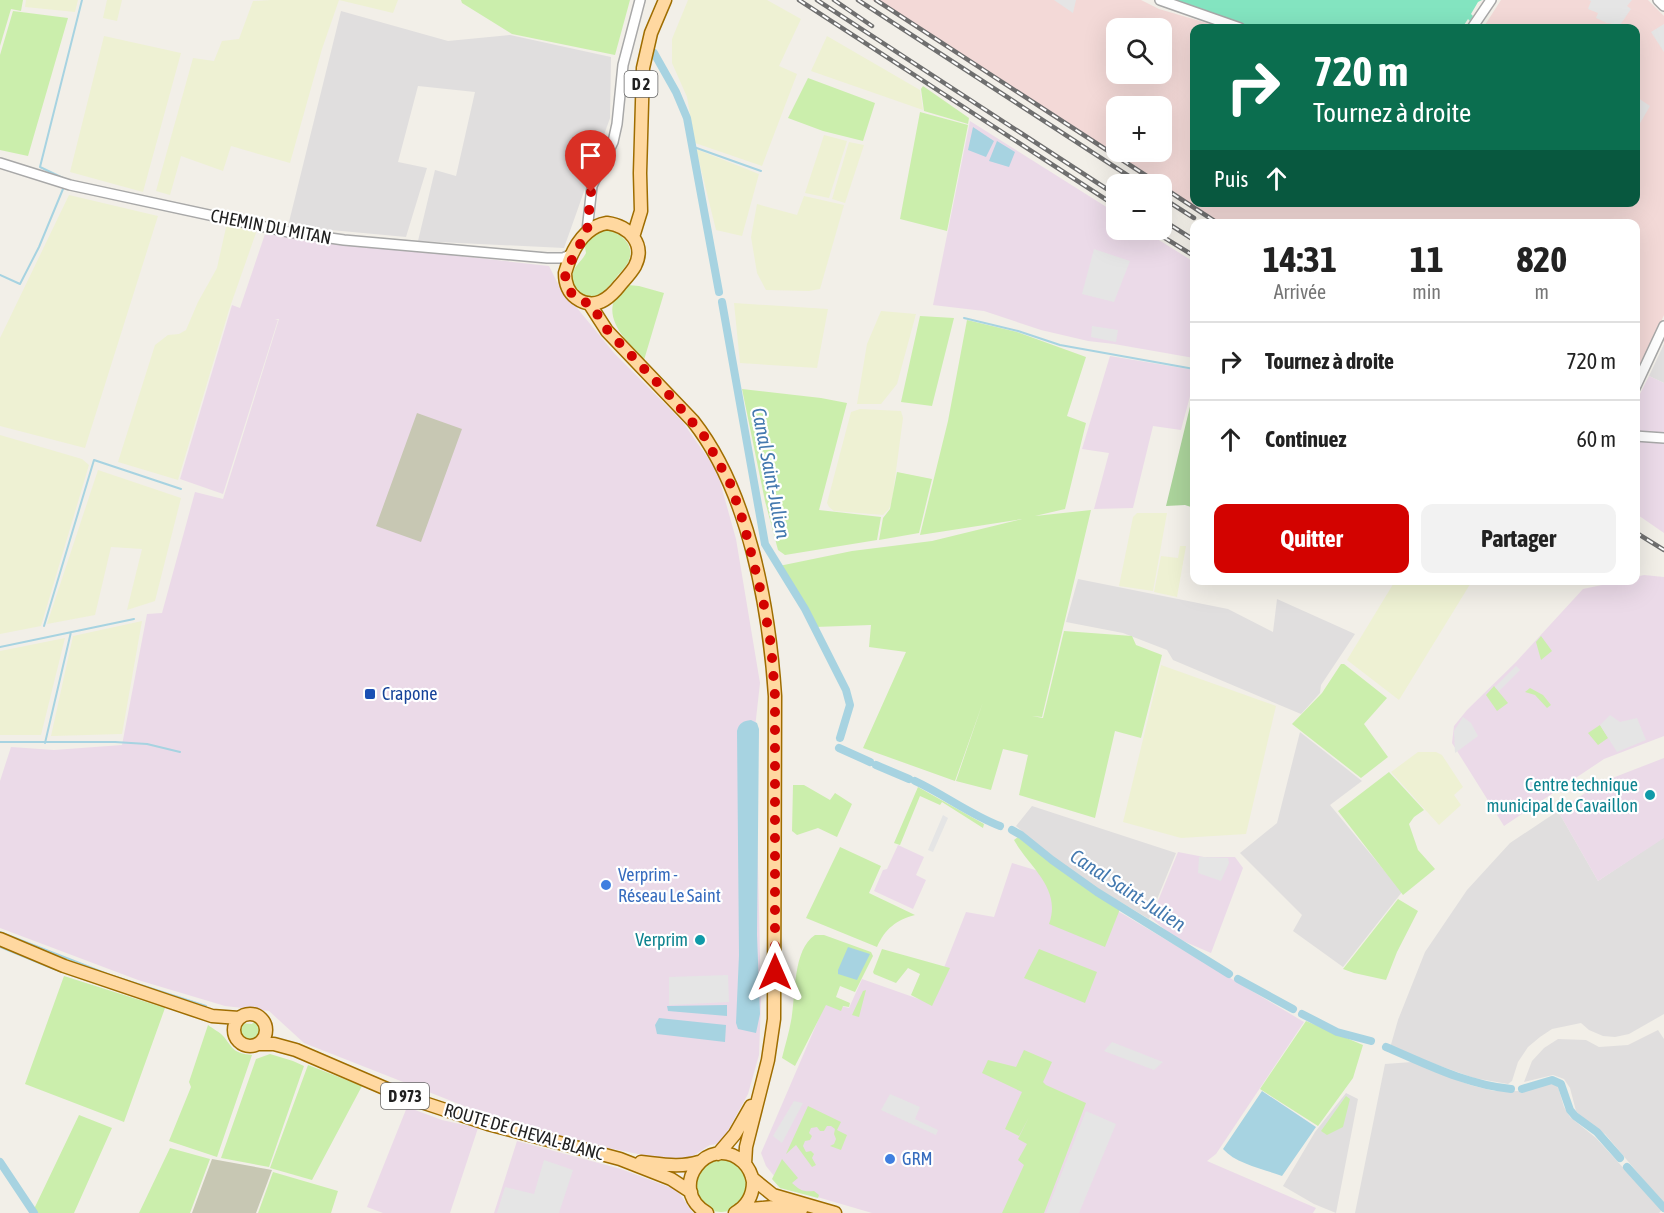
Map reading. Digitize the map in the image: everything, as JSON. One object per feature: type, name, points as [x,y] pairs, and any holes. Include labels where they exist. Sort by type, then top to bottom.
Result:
[{"type":"main road","name":"D 2","points":[[633,237],[641,211],[642,68],[651,33],[665,0]]},
{"type":"main road","name":"D 2","points":[[621,226],[629,220],[635,209],[640,173]]},
{"type":"main road","points":[[607,223],[621,226],[633,237],[638,249],[634,268],[607,300],[582,302],[572,294],[566,284],[565,273],[574,253],[587,231],[594,226],[607,223]]},
{"type":"main road","points":[[607,300],[607,318],[614,338]]},
{"type":"main road","points":[[590,303],[601,323],[693,421],[714,450],[730,483],[743,521],[763,600],[771,645],[775,696],[775,994],[768,1060],[745,1151],[745,1164],[753,1185],[749,1199],[737,1212]]},
{"type":"main road","points":[[0,939],[64,966],[212,1016],[239,1018],[250,1014],[257,1016],[266,1028],[264,1037],[258,1044],[251,1046],[237,1039],[234,1032],[239,1018]]},
{"type":"main road","points":[[212,1016],[234,1032]]},
{"type":"main road","name":"ROUTE DE CHEVAL-BLANC","points":[[266,1028],[296,1050]]},
{"type":"main road","name":"ROUTE DE CHEVAL-BLANC","points":[[258,1044],[274,1044],[296,1050],[403,1095],[461,1115],[620,1159]]},
{"type":"main road","points":[[718,1154],[735,1134],[759,1092]]},
{"type":"main road","points":[[704,1212],[693,1199],[691,1192],[691,1176],[699,1162],[718,1154],[730,1155],[745,1164]]},
{"type":"main road","name":"D 973","points":[[620,1159],[674,1166],[699,1162]]},
{"type":"main road","name":"D 973","points":[[620,1159],[663,1175],[691,1192]]},
{"type":"main road","points":[[752,1178],[773,1195],[835,1213]]},
{"type":"main road","points":[[737,1212],[773,1207],[817,1213]]},
{"type":"street","points":[[587,231],[592,186],[613,142],[617,124],[622,65],[640,0]]},
{"type":"street","points":[[1160,0],[1229,24]]},
{"type":"street","points":[[1475,24],[1491,0]]},
{"type":"street","points":[[1658,0],[1664,6]]},
{"type":"street","name":"CHEMIN DU MITAN","points":[[0,164],[69,185],[288,232],[344,240],[547,258],[562,258],[574,253]]},
{"type":"street","points":[[590,204],[600,219],[607,223]]},
{"type":"street","points":[[547,258],[565,273]]},
{"type":"street","points":[[1640,377],[1664,326]]},
{"type":"street","points":[[1640,436],[1664,438]]},
{"type":"shaded area","points":[[26,0],[78,0],[75,12],[25,7]]},
{"type":"shaded area","points":[[107,0],[122,0],[117,21],[103,18]]},
{"type":"shaded area","points":[[339,0],[322,49],[290,163],[231,146],[223,171],[181,156],[170,195],[156,191],[193,58],[214,61],[222,41],[239,39],[253,1]]},
{"type":"shaded area","points":[[339,0],[398,0],[393,13]]},
{"type":"shaded area","points":[[688,0],[767,0],[801,19],[779,66],[797,74],[762,166],[695,143],[687,97],[672,63],[672,39]]},
{"type":"shaded area","points":[[872,0],[1141,0],[1159,9],[1210,24],[1190,24],[1190,207],[1172,195],[1172,174],[1140,174],[1121,162],[1172,162],[1172,96],[1106,96],[1106,152]]},
{"type":"shaded area","points":[[1054,0],[1076,0],[1073,13]]},
{"type":"shaded area","points":[[1501,0],[1648,0],[1664,16],[1664,315],[1640,370],[1640,219],[1209,219],[1190,207],[1640,207],[1640,24],[1486,24]]},
{"type":"shaded area","points":[[1589,0],[1632,0],[1627,6],[1631,9],[1621,24],[1607,23],[1596,18],[1598,13],[1588,9],[1591,1]]},
{"type":"shaded area","points":[[341,11],[448,41],[510,35],[611,57],[610,118],[564,248],[418,241],[435,170],[456,176],[475,92],[418,86],[398,162],[427,168],[406,237],[288,226]]},
{"type":"shaded area","points":[[1664,24],[1664,52],[1651,32]]},
{"type":"shaded area","points":[[104,36],[181,53],[143,192],[70,172]]},
{"type":"shaded area","points":[[827,36],[920,90],[923,110],[811,71]]},
{"type":"shaded area","points":[[1640,99],[1650,106],[1640,123]]},
{"type":"shaded area","points":[[970,121],[1106,207],[1106,240],[1159,240],[1190,259],[1190,357],[1088,341],[1041,330],[984,311],[933,305]]},
{"type":"shaded area","points":[[824,135],[847,141],[829,198],[805,193]]},
{"type":"shaded area","points":[[849,142],[864,145],[845,203],[832,199]]},
{"type":"shaded area","points":[[696,149],[759,174],[742,236],[716,230]]},
{"type":"shaded area","points":[[69,195],[158,216],[85,448],[0,426],[0,338]]},
{"type":"shaded area","points":[[804,196],[844,205],[820,289],[766,290],[757,273],[751,237],[757,204],[797,215]]},
{"type":"shaded area","points":[[227,223],[257,230],[229,310],[178,480],[118,462],[155,345],[168,335],[179,334],[186,330],[217,268]]},
{"type":"shaded area","points":[[265,234],[549,266],[559,286],[614,353],[682,421],[717,471],[736,539],[760,683],[755,728],[761,1002],[759,1055],[748,1094],[725,1136],[718,1144],[710,1145],[682,1163],[530,1132],[304,1043],[269,1011],[225,1006],[138,980],[0,928],[0,781],[11,747],[54,750],[122,745],[147,614],[162,613],[195,492],[223,499],[279,319],[275,319],[278,320],[223,494],[180,479],[232,305],[240,308]]},
{"type":"shaded area","points":[[1094,249],[1130,261],[1114,302],[1082,294]]},
{"type":"shaded area","points":[[734,303],[828,309],[817,368],[740,363]]},
{"type":"shaded area","points":[[881,311],[916,314],[897,384],[881,404],[857,404],[867,344]]},
{"type":"shaded area","points":[[1092,326],[1118,330],[1116,342],[1091,337]]},
{"type":"shaded area","points":[[1664,344],[1664,383],[1649,376]]},
{"type":"shaded area","points":[[1110,356],[1190,369],[1190,396],[1181,430],[1153,426],[1133,508],[1094,509],[1109,453],[1082,449]]},
{"type":"shaded area","points":[[1649,376],[1664,383],[1664,434],[1640,432],[1640,394]]},
{"type":"shaded area","points":[[860,409],[901,411],[903,418],[892,501],[889,509],[883,515],[834,511],[827,503],[851,412]]},
{"type":"shaded area","points":[[417,413],[462,429],[421,542],[376,526]]},
{"type":"shaded area","points":[[0,435],[82,459],[89,465],[41,626],[0,634]]},
{"type":"shaded area","points":[[1640,441],[1664,442],[1664,533],[1640,516]]},
{"type":"shaded area","points":[[98,470],[181,498],[155,601],[127,610],[142,549],[111,547],[95,615],[47,624]]},
{"type":"shaded area","points":[[1137,513],[1167,513],[1153,591],[1119,586],[1133,517]]},
{"type":"shaded area","points":[[1180,546],[1186,546],[1177,597],[1154,592],[1161,556],[1178,558]]},
{"type":"shaded area","points":[[1640,576],[1664,577],[1664,736],[1604,759],[1504,826],[1452,743],[1454,726],[1583,589],[1602,585],[1640,585]]},
{"type":"shaded area","points":[[1078,579],[1228,609],[1273,632],[1277,599],[1355,634],[1321,685],[1320,693],[1301,714],[1173,660],[1167,650],[1123,633],[1066,622]]},
{"type":"shaded area","points":[[1393,585],[1470,585],[1399,700],[1347,660]]},
{"type":"shaded area","points":[[142,621],[122,734],[51,736],[73,636]]},
{"type":"shaded area","points":[[65,638],[41,735],[0,735],[0,651]]},
{"type":"shaded area","points":[[1161,665],[1276,706],[1246,834],[1181,838],[1123,822]]},
{"type":"shaded area","points":[[1516,666],[1520,670],[1499,691],[1495,687]]},
{"type":"shaded area","points":[[1610,715],[1620,722],[1637,718],[1646,740],[1617,752],[1600,725]]},
{"type":"shaded area","points":[[1463,717],[1471,723],[1478,736],[1455,753],[1454,731]]},
{"type":"shaded area","points":[[1300,732],[1362,781],[1330,805],[1402,892],[1343,967],[1293,931],[1302,915],[1240,853],[1277,823]]},
{"type":"shaded area","points":[[1418,752],[1436,752],[1442,755],[1463,787],[1454,795],[1461,805],[1439,825],[1391,772]]},
{"type":"shaded area","points":[[1664,758],[1664,838],[1598,881],[1558,811],[1602,782]]},
{"type":"shaded area","points":[[1032,806],[1176,853],[1149,919],[1053,858],[1016,826]]},
{"type":"shaded area","points":[[1558,811],[1598,881],[1664,837],[1664,1014],[1629,1034],[1615,1037],[1603,1036],[1589,1030],[1581,1023],[1552,1029],[1528,1047],[1518,1062],[1512,1081],[1508,1084],[1474,1078],[1390,1048],[1398,1020],[1425,952],[1467,890],[1510,843]]},
{"type":"shaded area","points":[[943,815],[948,818],[933,852],[928,850]]},
{"type":"shaded area","points":[[898,845],[924,857],[916,875],[926,880],[913,909],[874,891]]},
{"type":"shaded area","points":[[1178,852],[1204,857],[1235,857],[1243,868],[1211,953],[1174,937],[1151,918]]},
{"type":"shaded area","points":[[1199,857],[1228,858],[1229,863],[1221,881],[1198,873]]},
{"type":"shaded area","points":[[1012,863],[1052,875],[1123,914],[1304,1022],[1216,1154],[1207,1161],[1316,1208],[1313,1213],[872,1213],[783,1187],[766,1166],[761,1153],[826,1002],[849,1008],[862,979],[930,1003],[966,912],[994,917]]},
{"type":"shaded area","points":[[728,975],[729,1002],[669,1005],[669,977]]},
{"type":"shaded area","points":[[1658,1030],[1664,1039],[1664,1204],[1605,1134],[1585,1121],[1576,1111],[1570,1088],[1564,1079],[1553,1075],[1524,1082],[1532,1061],[1544,1048],[1558,1039],[1586,1040],[1599,1047],[1628,1045]]},
{"type":"shaded area","points":[[1112,1042],[1163,1062],[1154,1070],[1104,1051]]},
{"type":"shaded area","points":[[1412,1062],[1470,1085],[1494,1091],[1523,1091],[1553,1083],[1558,1087],[1564,1107],[1570,1117],[1596,1138],[1662,1210],[1659,1213],[1355,1213],[1385,1064]]},
{"type":"shaded area","points":[[1346,1093],[1358,1099],[1336,1213],[1314,1204],[1283,1186],[1315,1132]]},
{"type":"shaded area","points":[[890,1094],[920,1107],[915,1119],[938,1130],[936,1135],[881,1110]]},
{"type":"shaded area","points":[[794,1101],[803,1103],[782,1143],[773,1136]]},
{"type":"shaded area","points":[[407,1107],[442,1120],[478,1128],[450,1213],[383,1213],[367,1207]]},
{"type":"shaded area","points":[[1086,1111],[1116,1124],[1079,1213],[1046,1213]]},
{"type":"shaded area","points":[[517,1141],[621,1169],[677,1190],[693,1213],[494,1213]]},
{"type":"shaded area","points":[[212,1159],[272,1170],[256,1213],[192,1213]]},
{"type":"shaded area","points":[[544,1160],[573,1170],[559,1213],[497,1213],[505,1187],[534,1194]]},
{"type":"green space","points":[[0,0],[23,0],[21,11],[11,9],[0,46]]},
{"type":"green space","points":[[461,0],[630,0],[615,55],[512,34],[462,3]]},
{"type":"green space","points":[[1171,0],[1482,0],[1478,2],[1471,14],[1473,16],[1470,21],[1468,19],[1465,24],[1241,24]]},
{"type":"green space","points":[[13,11],[68,18],[28,156],[0,150],[0,55]]},
{"type":"green space","points":[[808,78],[875,103],[863,141],[823,131],[788,118]]},
{"type":"green space","points":[[923,86],[969,118],[968,124],[924,111],[921,89]]},
{"type":"green space","points":[[920,112],[968,125],[947,231],[900,219]]},
{"type":"green space","points":[[606,230],[616,233],[625,240],[630,249],[629,260],[603,292],[591,297],[586,296],[574,285],[572,275],[586,253],[585,247],[591,238]]},
{"type":"green space","points":[[628,285],[664,293],[644,360],[622,335],[612,312],[614,301]]},
{"type":"green space","points":[[920,316],[954,318],[932,406],[901,402]]},
{"type":"green space","points":[[967,320],[1017,332],[1086,357],[1067,416],[1086,423],[1065,509],[1035,516],[1091,510],[1042,717],[1032,716],[1043,718],[1064,631],[1132,636],[1136,645],[1162,655],[1141,738],[1115,731],[1095,818],[1019,795],[1028,755],[1003,749],[991,790],[956,781],[983,702],[955,781],[863,748],[906,652],[869,647],[871,625],[815,627],[806,607],[779,566],[852,551],[932,541],[1022,519],[920,535],[948,421]]},
{"type":"green space","points":[[742,389],[847,403],[819,510],[881,517],[877,540],[785,555],[778,550],[765,501]]},
{"type":"green space","points":[[1190,407],[1190,507],[1166,506]]},
{"type":"green space","points":[[897,472],[932,479],[919,533],[879,540],[883,518],[890,509]]},
{"type":"green space","points":[[1541,636],[1552,651],[1541,660],[1536,642]]},
{"type":"green space","points":[[1341,664],[1387,698],[1364,724],[1388,757],[1361,778],[1292,724],[1322,693]]},
{"type":"green space","points":[[1494,686],[1508,703],[1497,711],[1486,695]]},
{"type":"green space","points":[[1530,688],[1543,695],[1551,705],[1547,708],[1535,695],[1525,692]]},
{"type":"green space","points":[[1600,725],[1608,738],[1598,745],[1588,733]]},
{"type":"green space","points":[[1389,772],[1424,810],[1409,824],[1418,850],[1435,869],[1403,895],[1338,811]]},
{"type":"green space","points":[[793,785],[804,785],[830,800],[835,793],[852,804],[837,837],[818,828],[797,835],[792,831]]},
{"type":"green space","points":[[918,787],[984,824],[983,828],[942,802],[940,805],[920,796],[900,845],[894,843]]},
{"type":"green space","points":[[1018,837],[1120,909],[1105,947],[1049,924],[1052,911],[1048,889],[1014,840]]},
{"type":"green space","points":[[840,847],[881,866],[869,893],[915,915],[892,926],[877,947],[806,918]]},
{"type":"green space","points":[[1398,899],[1418,911],[1397,952],[1386,980],[1343,969]]},
{"type":"green space","points":[[815,935],[824,935],[871,952],[873,956],[855,992],[840,986],[836,997],[850,1003],[849,1007],[843,1006],[841,1011],[826,1005],[795,1066],[782,1058],[791,1021],[799,962],[802,951]]},
{"type":"green space","points":[[882,949],[950,968],[932,1006],[911,995],[920,974],[908,968],[896,983],[874,974]]},
{"type":"green space","points":[[1039,949],[1097,972],[1085,1003],[1024,978]]},
{"type":"green space","points":[[64,976],[165,1008],[124,1122],[25,1084]]},
{"type":"green space","points":[[866,990],[859,1017],[852,1015],[863,991]]},
{"type":"green space","points":[[255,1020],[260,1026],[259,1036],[252,1041],[245,1040],[239,1032],[241,1023],[252,1024]]},
{"type":"green space","points":[[1306,1021],[1363,1045],[1353,1078],[1318,1126],[1260,1089]]},
{"type":"green space","points":[[208,1025],[222,1035],[235,1050],[252,1055],[217,1157],[169,1141],[191,1087],[189,1082]]},
{"type":"green space","points":[[1024,1050],[1052,1062],[1043,1082],[1046,1085],[1086,1103],[1044,1213],[1002,1213],[1024,1165],[1018,1160],[1027,1144],[1018,1139],[1029,1117],[1019,1136],[1005,1129],[1022,1092],[982,1073],[988,1060],[1016,1067]]},
{"type":"green space","points":[[270,1054],[304,1066],[269,1167],[221,1158],[256,1059]]},
{"type":"green space","points":[[308,1065],[362,1086],[312,1180],[270,1168]]},
{"type":"green space","points":[[1346,1096],[1350,1099],[1343,1127],[1327,1135],[1321,1131]]},
{"type":"green space","points":[[808,1106],[841,1122],[837,1130],[847,1135],[841,1150],[830,1146],[836,1139],[835,1129],[831,1126],[827,1126],[824,1131],[820,1131],[817,1127],[811,1128],[809,1133],[812,1136],[810,1140],[805,1141],[803,1146],[806,1152],[811,1151],[814,1154],[812,1158],[816,1165],[812,1167],[796,1145],[786,1154]]},
{"type":"green space","points":[[79,1115],[112,1128],[74,1213],[37,1213],[34,1209]]},
{"type":"green space","points":[[170,1148],[210,1159],[190,1213],[139,1213]]},
{"type":"green space","points":[[782,1159],[798,1178],[792,1183],[802,1190],[814,1191],[819,1195],[818,1198],[780,1188],[772,1179]]},
{"type":"green space","points":[[721,1160],[731,1162],[739,1168],[745,1176],[747,1186],[745,1196],[739,1204],[731,1210],[721,1212],[711,1210],[703,1204],[697,1196],[695,1186],[697,1176],[703,1168],[711,1162]]},
{"type":"green space","points":[[273,1172],[338,1191],[331,1213],[258,1213]]},
{"type":"water","points":[[973,127],[994,141],[986,157],[968,150]]},
{"type":"water","points":[[997,141],[1015,152],[1009,167],[989,161]]},
{"type":"water","points":[[751,720],[757,723],[759,729],[757,935],[760,1014],[756,1033],[738,1029],[736,1023],[739,955],[737,731],[742,723]]},
{"type":"water","points":[[848,947],[870,954],[857,980],[838,974]]},
{"type":"water","points":[[727,1005],[727,1016],[668,1011],[667,1006]]},
{"type":"water","points":[[659,1018],[726,1025],[725,1042],[657,1034],[655,1025]]},
{"type":"water","points":[[1262,1091],[1316,1127],[1282,1176],[1235,1159],[1223,1149]]},
{"type":"waterway","points":[[65,179],[40,167],[82,0]]},
{"type":"waterway","name":"Canal Saint-Julien","points":[[654,53],[676,92],[687,118],[719,292]]},
{"type":"waterway","points":[[691,146],[761,171]]},
{"type":"waterway","points":[[0,275],[20,284],[39,247],[63,189]]},
{"type":"waterway","name":"Canal Saint-Julien","points":[[722,302],[765,544],[805,609],[846,690],[850,705],[840,738]]},
{"type":"waterway","points":[[964,318],[1018,331],[1060,345],[1190,368]]},
{"type":"waterway","points":[[44,626],[94,460],[181,489]]},
{"type":"waterway","points":[[0,647],[134,619]]},
{"type":"waterway","points":[[45,743],[71,632]]},
{"type":"waterway","points":[[0,742],[115,742],[147,744],[180,752]]},
{"type":"waterway","name":"Canal Saint-Julien","points":[[839,748],[870,762]]},
{"type":"waterway","name":"Canal Saint-Julien","points":[[876,765],[909,779]]},
{"type":"waterway","name":"Canal Saint-Julien","points":[[915,781],[1000,826]]},
{"type":"waterway","name":"Canal Saint-Julien","points":[[1012,830],[1097,892],[1229,974]]},
{"type":"waterway","points":[[0,932],[110,975],[206,1006]]},
{"type":"waterway","points":[[0,947],[54,969],[155,1003]]},
{"type":"waterway","name":"Canal Saint-Julien","points":[[1238,979],[1293,1009]]},
{"type":"waterway","name":"Canal Saint-Julien","points":[[1302,1014],[1337,1032],[1371,1041]]},
{"type":"waterway","name":"Canal Saint-Julien","points":[[1386,1047],[1463,1078],[1511,1089]]},
{"type":"waterway","name":"Canal Saint-Julien","points":[[1522,1089],[1552,1080],[1561,1084],[1570,1110],[1597,1132],[1620,1158]]},
{"type":"waterway","points":[[0,1162],[34,1213]]},
{"type":"waterway","name":"Canal Saint-Julien","points":[[1627,1167],[1664,1208]]},
{"type":"railway","points":[[799,0],[1106,200]]},
{"type":"railway","points":[[817,0],[1106,188]]},
{"type":"railway","points":[[834,0],[872,26]]},
{"type":"railway","points":[[858,0],[1126,174]]},
{"type":"railway","points":[[876,0],[1144,174]]},
{"type":"railway","points":[[1172,193],[1190,205]]},
{"type":"railway","points":[[1172,204],[1194,218]]},
{"type":"railway","points":[[1193,207],[1211,219]]},
{"type":"railway","points":[[1172,226],[1190,237]]},
{"type":"railway","points":[[1168,240],[1190,254]]},
{"type":"railway","points":[[1640,535],[1664,550]]},
{"type":"place","name":"Crapone","points":[[370,694]]},
{"type":"place","name":"Centre technique municipal de Cavaillon","points":[[1650,795]]},
{"type":"place","name":"Verprim - Réseau Le Saint","points":[[606,885]]},
{"type":"place","name":"Verprim","points":[[700,940]]},
{"type":"place","name":"GRM","points":[[890,1159]]},
{"type":"route","points":[[591,192],[587,231],[565,273],[569,290],[582,302],[590,303],[601,323],[693,421],[714,450],[730,483],[743,521],[763,600],[771,645],[775,696],[775,972]]}]
